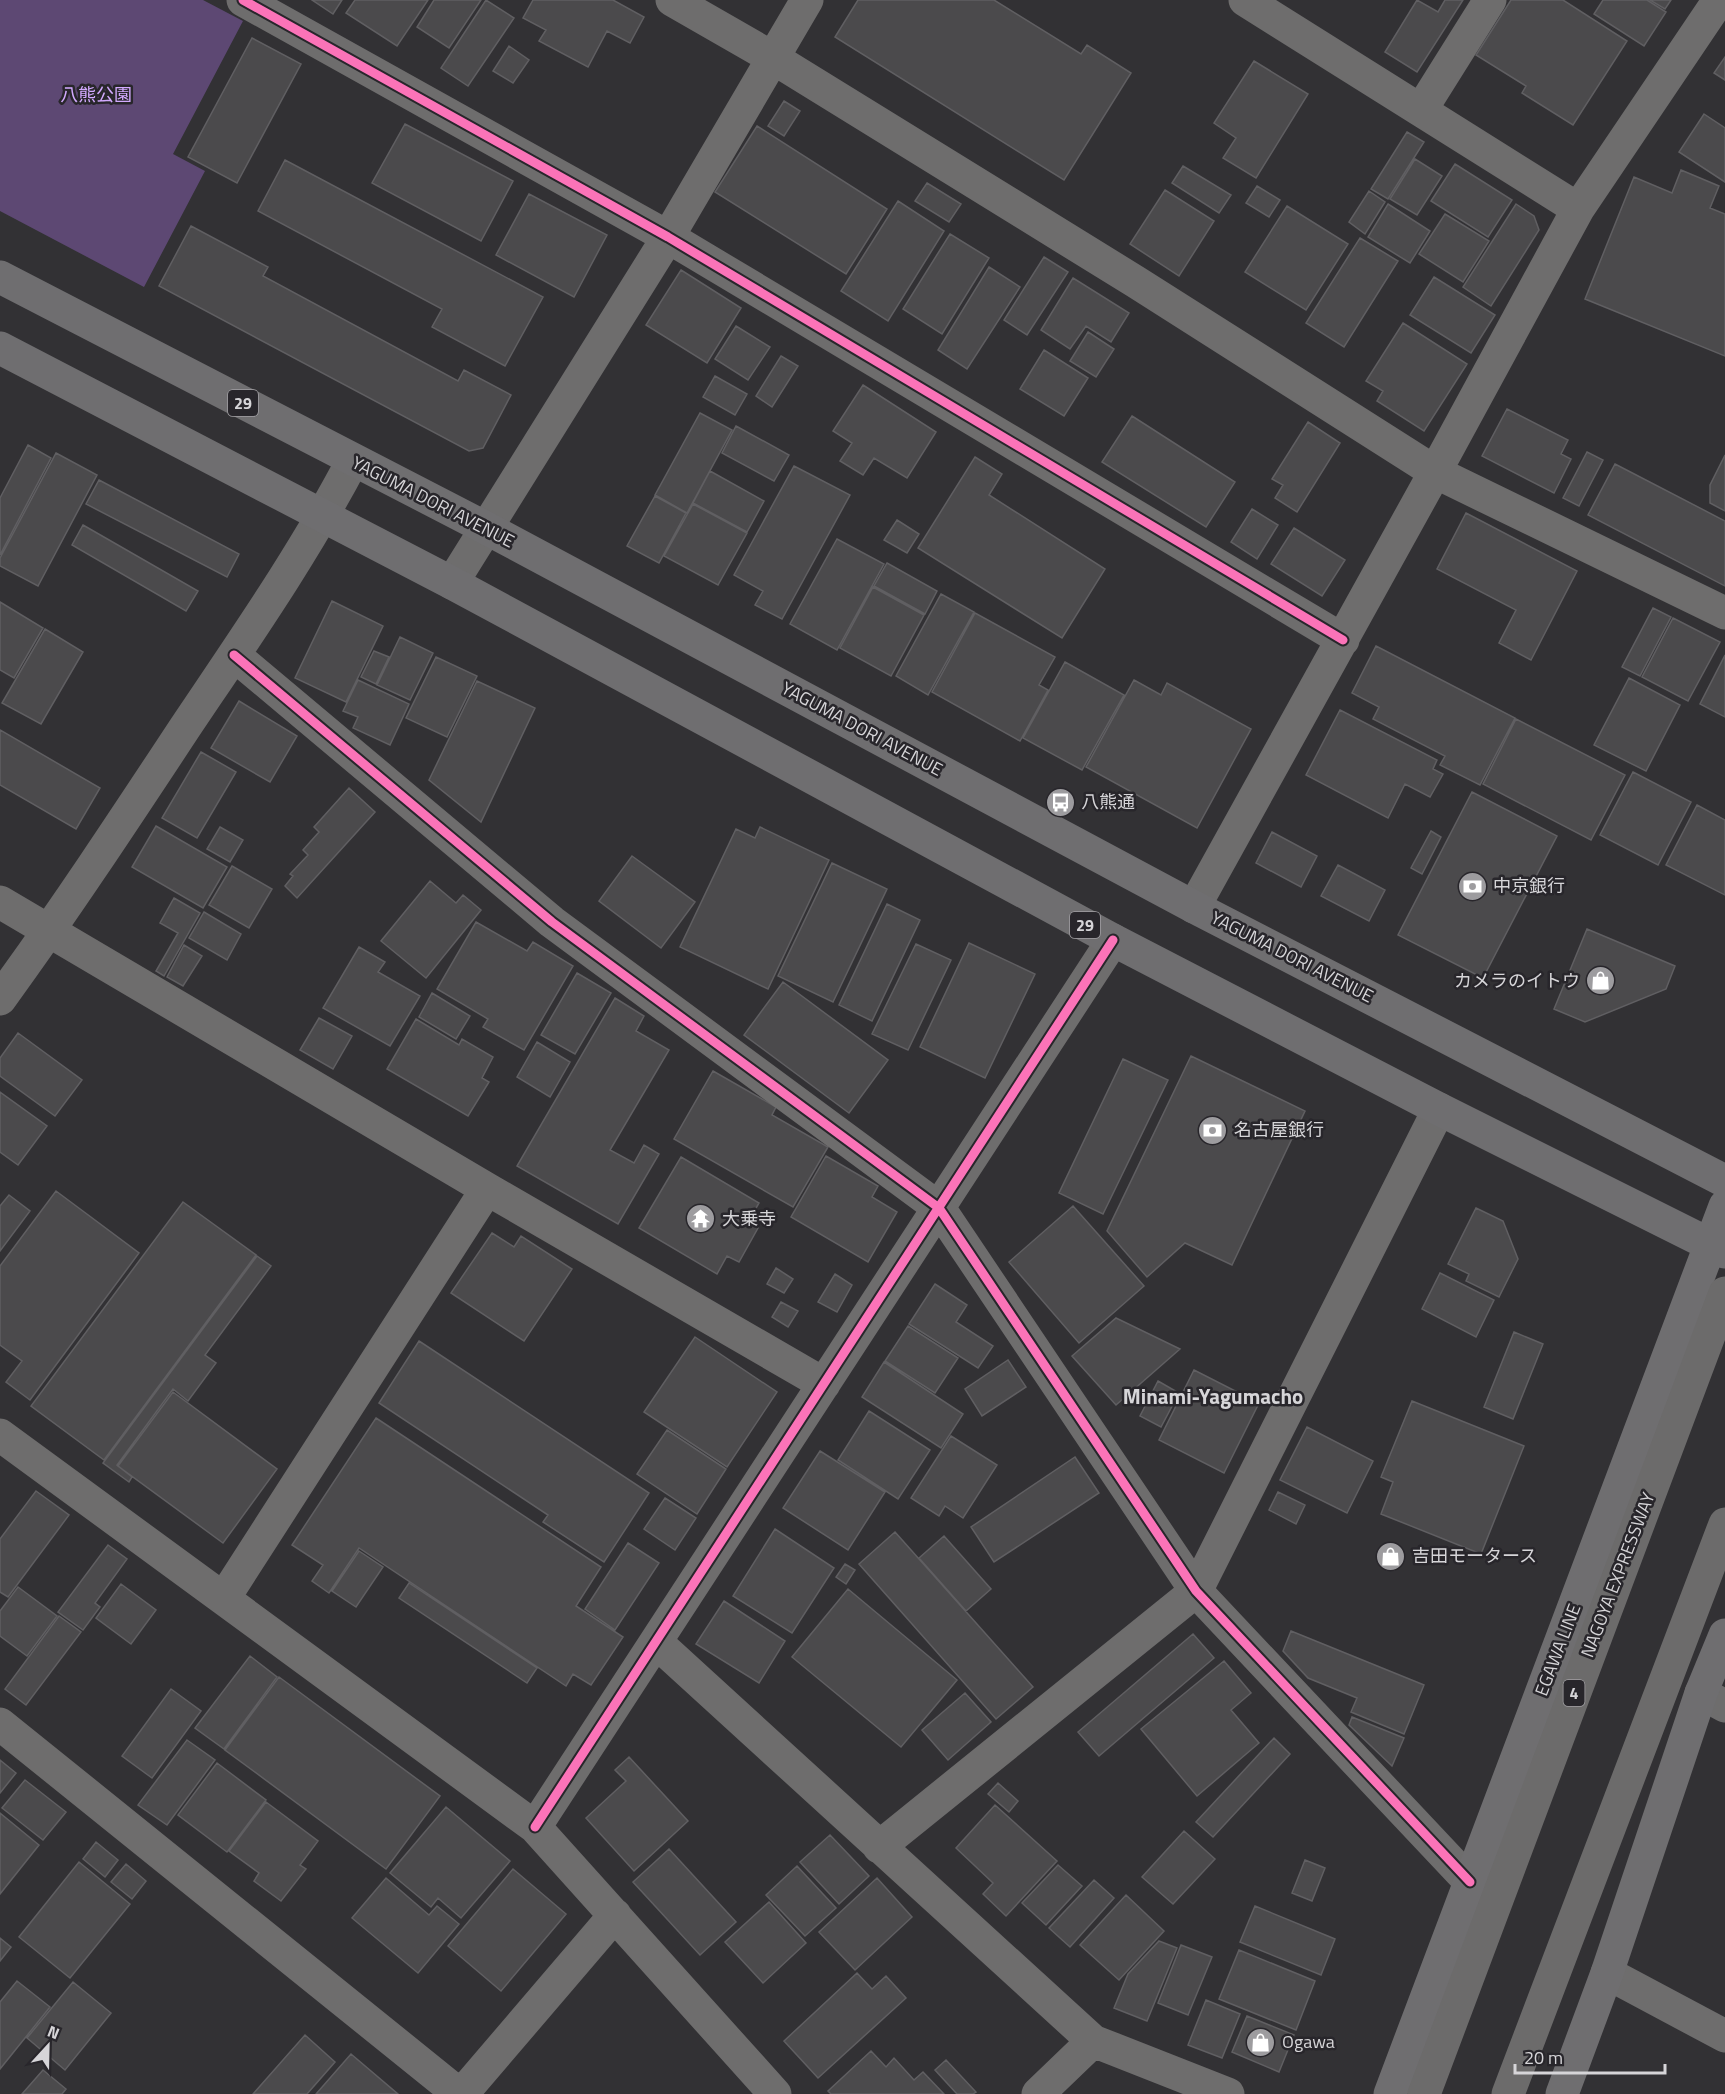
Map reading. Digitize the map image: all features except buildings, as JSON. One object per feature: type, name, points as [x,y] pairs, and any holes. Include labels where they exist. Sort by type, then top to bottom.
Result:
[{"type":"highway","name":"NAGOYA EXPRESSWAY","points":[[1424,2094],[1725,1293]]},
{"type":"highway","points":[[1508,2094],[1725,1524]]},
{"type":"main road","name":"YAGUMA DORI AVENUE","points":[[0,277],[486,528],[1194,907],[1725,1181]]},
{"type":"main road","name":"29","points":[[0,348],[452,583],[1113,940],[1439,1108],[1718,1248]]},
{"type":"main road","name":"EGAWA LINE","points":[[1390,2094],[1470,1882],[1718,1248],[1725,1206]]},
{"type":"main road","points":[[1562,2094],[1713,1699],[1725,1635]]},
{"type":"street","points":[[243,0],[668,237],[1342,640]]},
{"type":"street","points":[[672,0],[773,58],[1136,282],[1435,472],[1725,613]]},
{"type":"street","points":[[452,583],[668,237],[807,0]]},
{"type":"street","points":[[1420,110],[1490,0]]},
{"type":"street","points":[[1194,907],[1578,208],[1719,0]]},
{"type":"street","points":[[1261,4],[1420,110],[1578,208]]},
{"type":"street","points":[[0,999],[49,932],[234,655],[323,516],[353,460]]},
{"type":"street","points":[[234,655],[552,922],[939,1208],[1196,1591],[1470,1882]]},
{"type":"street","points":[[0,902],[487,1190],[824,1384]]},
{"type":"street","points":[[536,1827],[1113,940]]},
{"type":"street","points":[[879,1847],[1196,1591],[1439,1108]]},
{"type":"street","points":[[224,1599],[487,1190]]},
{"type":"street","points":[[0,1435],[536,1827],[775,2094]]},
{"type":"street","points":[[656,1642],[1093,2041],[1228,2094]]},
{"type":"street","points":[[0,1724],[461,2094],[615,1915]]},
{"type":"street","points":[[1607,1973],[1725,2036]]},
{"type":"street","points":[[1038,2094],[1093,2041]]},
{"type":"green space","name":"八熊公園","points":[[0,0],[203,0],[243,21],[173,154],[205,171],[144,287],[0,211]]},
{"type":"cycle path","points":[[243,0],[668,237],[1343,640]]},
{"type":"cycle path","points":[[234,655],[552,922],[939,1208],[1196,1591],[1470,1882]]},
{"type":"cycle path","points":[[535,1827],[1113,940]]},
{"type":"place","name":"八熊通","points":[[1060,802]]},
{"type":"place","name":"中京銀行","points":[[1472,886]]},
{"type":"place","name":"カメラのイトウ","points":[[1601,981]]},
{"type":"place","name":"名古屋銀行","points":[[1213,1130]]},
{"type":"place","name":"大乗寺","points":[[701,1219]]},
{"type":"place","name":"吉田モータース","points":[[1391,1556]]},
{"type":"place","name":"Ogawa","points":[[1261,2042]]},
{"type":"district","name":"Minami-Yagumacho","points":[[1213,1397]]}]
